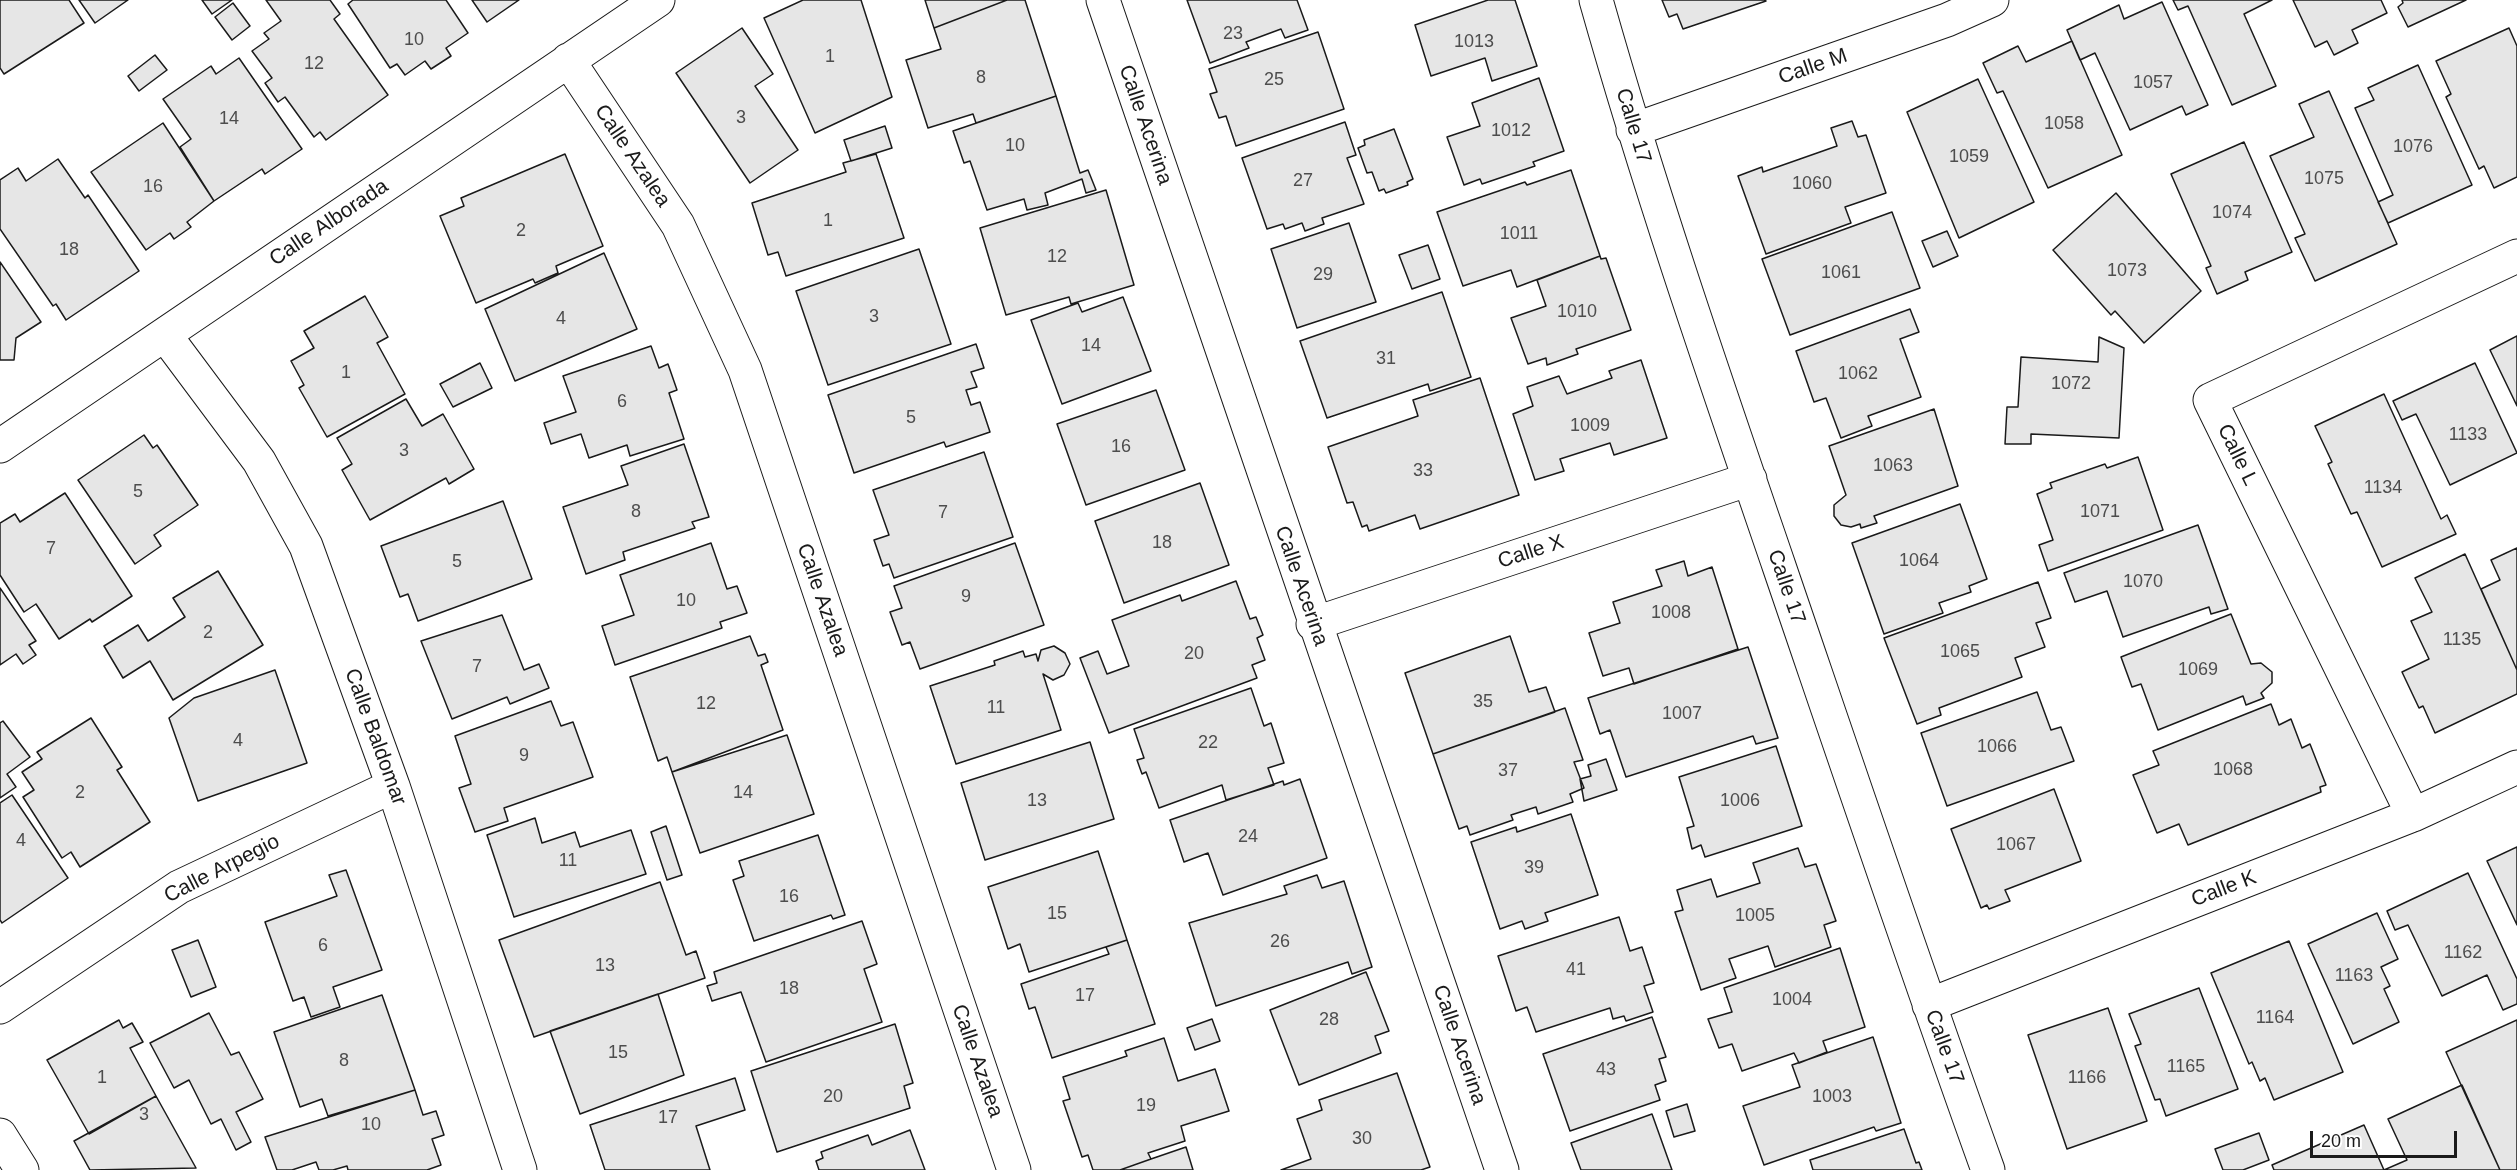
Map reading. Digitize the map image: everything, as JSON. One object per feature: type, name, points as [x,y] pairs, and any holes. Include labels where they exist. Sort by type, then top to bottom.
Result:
[{"type":"street","name":"Calle Alborada","points":[[0,446],[658,0]]},
{"type":"street","name":"Calle Acerina","points":[[1103,0],[1313,624],[1502,1170]]},
{"type":"street","name":"Calle 17","points":[[1596,0],[1633,130],[1749,479],[1929,1005],[1988,1170]]},
{"type":"street","name":"Calle M","points":[[1633,130],[1947,20],[1992,0]]},
{"type":"street","name":"Calle Azalea","points":[[568,60],[678,225],[745,370],[1014,1170]]},
{"type":"street","name":"Calle L","points":[[2414,815],[2210,400],[2517,256]]},
{"type":"street","name":"Calle Baldomar","points":[[165,334],[259,461],[306,546],[393,786],[520,1170]]},
{"type":"street","name":"Calle X","points":[[1313,624],[1749,479]]},
{"type":"street","name":"Calle K","points":[[1929,1005],[2414,815],[2517,767]]},
{"type":"street","name":"Calle Arpegio","points":[[0,1007],[179,887],[393,786]]},
{"type":"street","points":[[0,1135],[22,1170]]},
{"type":"building","points":[[0,0],[69,0],[84,23],[4,74],[0,68]]},
{"type":"building","points":[[79,0],[128,0],[95,23]]},
{"type":"building","points":[[202,0],[232,0],[212,14]]},
{"type":"building","points":[[266,0],[330,0],[340,14],[334,19],[388,95],[326,140],[320,132],[314,137],[285,97],[278,102],[265,83],[272,78],[252,51],[269,39],[264,33],[281,21]]},
{"type":"building","points":[[353,0],[446,0],[468,33],[446,48],[451,56],[431,69],[425,61],[405,75],[397,64],[390,68],[348,4]]},
{"type":"building","points":[[472,0],[519,0],[487,22]]},
{"type":"building","points":[[803,0],[861,0],[892,97],[815,133],[764,18]]},
{"type":"building","points":[[925,0],[1007,0],[934,28]]},
{"type":"building","points":[[1007,0],[1025,0],[1056,96],[976,123],[973,114],[928,128],[906,60],[941,49],[934,28]]},
{"type":"building","points":[[1187,0],[1297,0],[1308,30],[1285,38],[1281,29],[1246,42],[1249,48],[1210,63]]},
{"type":"building","points":[[1488,0],[1515,0],[1537,66],[1492,81],[1485,58],[1431,76],[1415,25]]},
{"type":"building","points":[[1662,0],[1766,1],[1683,29],[1677,14],[1669,17]]},
{"type":"building","points":[[2173,0],[2272,0],[2244,14],[2276,86],[2232,105],[2188,6],[2178,10]]},
{"type":"building","points":[[2293,0],[2381,0],[2387,13],[2352,30],[2358,43],[2334,55],[2327,41],[2315,47]]},
{"type":"building","points":[[2402,0],[2466,0],[2408,27],[2398,7],[2403,3]]},
{"type":"building","points":[[2162,2],[2208,105],[2186,115],[2182,106],[2130,130],[2095,53],[2080,60],[2067,30],[2119,5],[2124,19]]},
{"type":"building","points":[[233,3],[250,26],[232,40],[215,17]]},
{"type":"building","points":[[742,28],[773,74],[755,86],[798,150],[750,183],[676,73]]},
{"type":"building","points":[[2509,28],[2517,46],[2517,177],[2494,188],[2484,166],[2479,169],[2446,97],[2451,94],[2436,61]]},
{"type":"building","points":[[1318,32],[1344,109],[1236,146],[1226,116],[1219,118],[1210,94],[1217,92],[1209,69]]},
{"type":"building","points":[[2072,41],[2122,155],[2048,188],[2003,91],[1997,93],[1983,63],[2018,46],[2026,62]]},
{"type":"building","points":[[155,55],[167,70],[139,91],[128,76]]},
{"type":"building","points":[[239,58],[302,149],[265,174],[262,169],[214,201],[180,147],[191,139],[163,99],[211,66],[216,74]]},
{"type":"building","points":[[2418,65],[2472,185],[2388,223],[2378,202],[2393,195],[2355,108],[2374,100],[2368,88]]},
{"type":"building","points":[[1539,78],[1564,151],[1533,162],[1535,166],[1482,184],[1480,179],[1464,185],[1447,137],[1480,126],[1472,103]]},
{"type":"building","points":[[1978,79],[2034,202],[1959,238],[1907,112]]},
{"type":"building","points":[[2329,91],[2397,244],[2315,281],[2295,238],[2305,234],[2270,156],[2314,137],[2299,104]]},
{"type":"building","points":[[1056,96],[1080,173],[1088,170],[1096,190],[1086,193],[1082,179],[1045,193],[1048,205],[1027,210],[1024,199],[987,210],[970,161],[964,163],[953,131]]},
{"type":"building","points":[[1852,121],[1858,137],[1866,135],[1886,193],[1845,207],[1851,223],[1766,254],[1738,176],[1762,167],[1763,172],[1837,146],[1831,128]]},
{"type":"building","points":[[1345,122],[1356,155],[1347,158],[1364,204],[1322,218],[1324,224],[1305,231],[1302,223],[1285,229],[1283,224],[1267,229],[1242,158]]},
{"type":"building","points":[[163,123],[214,201],[187,222],[191,227],[174,239],[170,233],[146,250],[91,172]]},
{"type":"building","points":[[885,126],[892,148],[851,161],[844,140]]},
{"type":"building","points":[[1394,129],[1413,179],[1407,182],[1408,185],[1386,193],[1384,189],[1379,191],[1372,172],[1367,173],[1358,148],[1365,145],[1364,140]]},
{"type":"building","points":[[2244,142],[2292,252],[2245,272],[2248,280],[2217,294],[2206,268],[2211,266],[2171,174]]},
{"type":"building","points":[[565,154],[603,246],[556,266],[558,273],[535,283],[533,279],[476,303],[440,216],[464,206],[461,198]]},
{"type":"building","points":[[876,154],[904,238],[786,276],[778,252],[768,255],[752,203],[846,172],[843,163]]},
{"type":"building","points":[[58,159],[85,198],[88,195],[139,271],[66,320],[56,304],[53,306],[0,229],[0,180],[18,168],[26,181]]},
{"type":"building","points":[[1571,170],[1600,256],[1517,287],[1511,270],[1463,286],[1437,212],[1525,182],[1527,185]]},
{"type":"building","points":[[1106,190],[1134,285],[1071,304],[1069,297],[1006,315],[980,228]]},
{"type":"building","points":[[2116,193],[2201,291],[2144,343],[2115,311],[2111,315],[2053,250]]},
{"type":"building","points":[[1892,212],[1920,288],[1790,335],[1762,259]]},
{"type":"building","points":[[1349,223],[1376,302],[1297,328],[1271,249]]},
{"type":"building","points":[[1947,231],[1958,256],[1933,267],[1922,241]]},
{"type":"building","points":[[1428,245],[1440,279],[1412,289],[1399,255]]},
{"type":"building","points":[[919,249],[951,344],[828,385],[796,291]]},
{"type":"building","points":[[604,253],[637,329],[515,381],[485,309]]},
{"type":"building","points":[[1600,256],[1601,259],[1606,258],[1631,330],[1576,349],[1578,354],[1547,365],[1546,358],[1528,364],[1511,318],[1546,306],[1537,280]]},
{"type":"building","points":[[0,262],[41,322],[16,338],[14,360],[0,360]]},
{"type":"building","points":[[1442,292],[1471,377],[1430,391],[1428,384],[1327,418],[1300,341]]},
{"type":"building","points":[[365,296],[388,337],[377,343],[405,394],[327,437],[299,388],[304,385],[291,361],[314,348],[304,331]]},
{"type":"building","points":[[1123,297],[1151,371],[1062,404],[1031,320],[1078,303],[1082,312]]},
{"type":"building","points":[[1910,309],[1919,332],[1900,339],[1921,397],[1868,416],[1872,426],[1841,438],[1826,398],[1814,402],[1796,351]]},
{"type":"building","points":[[2517,336],[2517,406],[2490,350]]},
{"type":"building","points":[[2099,337],[2124,348],[2119,438],[2031,434],[2031,444],[2005,444],[2007,407],[2018,407],[2021,357],[2098,362]]},
{"type":"building","points":[[976,344],[984,368],[971,372],[977,387],[966,390],[971,405],[980,402],[990,432],[946,447],[944,442],[854,473],[828,395]]},
{"type":"building","points":[[651,346],[659,368],[668,364],[677,390],[669,393],[684,439],[630,456],[627,445],[589,458],[581,434],[551,444],[544,423],[576,412],[563,376]]},
{"type":"building","points":[[1641,360],[1667,438],[1614,455],[1610,443],[1560,459],[1564,471],[1535,480],[1513,414],[1533,406],[1527,387],[1559,376],[1567,394],[1612,378],[1609,371]]},
{"type":"building","points":[[480,363],[492,388],[453,407],[440,384]]},
{"type":"building","points":[[2475,363],[2517,453],[2450,485],[2416,414],[2402,420],[2393,401]]},
{"type":"building","points":[[1480,378],[1519,495],[1420,529],[1415,515],[1369,531],[1367,525],[1362,527],[1353,502],[1347,503],[1328,447],[1418,416],[1413,400]]},
{"type":"building","points":[[1156,390],[1185,470],[1086,505],[1057,424]]},
{"type":"building","points":[[2384,394],[2441,519],[2447,515],[2456,534],[2382,567],[2357,512],[2351,514],[2328,464],[2332,462],[2315,426]]},
{"type":"building","points":[[406,399],[422,426],[443,414],[474,469],[449,484],[446,478],[370,520],[342,470],[352,464],[337,438]]},
{"type":"building","points":[[1934,409],[1958,486],[1874,516],[1877,523],[1861,528],[1860,524],[1851,527],[1841,525],[1834,516],[1834,505],[1846,495],[1829,446]]},
{"type":"building","points":[[144,435],[153,448],[157,445],[198,505],[154,535],[161,546],[135,564],[78,480]]},
{"type":"building","points":[[684,444],[709,517],[692,522],[695,528],[623,552],[625,560],[586,574],[563,507],[628,485],[621,466]]},
{"type":"building","points":[[984,452],[1013,537],[894,578],[889,564],[883,566],[874,540],[889,535],[873,490]]},
{"type":"building","points":[[2138,457],[2163,530],[2048,571],[2039,545],[2053,540],[2037,494],[2052,488],[2050,483],[2105,464],[2107,468]]},
{"type":"building","points":[[1200,483],[1229,565],[1124,603],[1095,521]]},
{"type":"building","points":[[65,493],[132,596],[92,622],[90,619],[59,639],[36,604],[24,612],[0,575],[0,523],[15,514],[20,522]]},
{"type":"building","points":[[503,501],[532,579],[418,621],[408,594],[400,597],[381,546]]},
{"type":"building","points":[[1960,504],[1987,579],[1969,586],[1971,592],[1939,603],[1943,613],[1884,634],[1852,543]]},
{"type":"building","points":[[2198,525],[2228,609],[2211,614],[2209,607],[2123,637],[2107,591],[2075,602],[2064,573]]},
{"type":"building","points":[[711,543],[727,589],[737,586],[747,613],[720,622],[722,628],[615,665],[602,626],[634,615],[620,575]]},
{"type":"building","points":[[1015,543],[1044,625],[920,669],[910,642],[902,645],[890,612],[902,608],[894,586]]},
{"type":"building","points":[[2517,548],[2517,670],[2481,589],[2500,580],[2491,560]]},
{"type":"building","points":[[2465,554],[2517,670],[2517,694],[2435,733],[2423,706],[2419,708],[2402,672],[2429,659],[2411,621],[2432,612],[2415,578]]},
{"type":"building","points":[[1684,561],[1688,576],[1712,567],[1738,649],[1634,684],[1629,668],[1603,676],[1589,633],[1620,623],[1613,602],[1662,586],[1656,570]]},
{"type":"building","points":[[218,571],[263,645],[173,700],[150,661],[123,678],[104,646],[138,625],[148,641],[185,617],[173,598]]},
{"type":"building","points":[[1236,581],[1250,619],[1256,617],[1263,635],[1257,638],[1265,660],[1252,665],[1257,678],[1109,733],[1080,658],[1098,651],[1107,674],[1129,666],[1112,620],[1180,595],[1182,601]]},
{"type":"building","points":[[2038,582],[2051,618],[2036,623],[2045,647],[2015,658],[2022,677],[1939,708],[1941,715],[1917,724],[1884,638]]},
{"type":"building","points":[[0,588],[36,641],[29,645],[36,655],[23,664],[16,654],[0,665]]},
{"type":"building","points":[[2231,614],[2251,664],[2261,663],[2272,672],[2272,683],[2261,693],[2264,698],[2246,705],[2243,696],[2158,730],[2141,684],[2132,687],[2121,657]]},
{"type":"building","points":[[502,615],[524,670],[539,664],[549,688],[510,704],[507,697],[452,719],[421,641]]},
{"type":"building","points":[[750,636],[758,656],[765,654],[768,662],[761,665],[783,730],[672,772],[667,757],[658,761],[630,677]]},
{"type":"building","points":[[1510,636],[1529,692],[1546,687],[1555,712],[1433,754],[1405,673]]},
{"type":"building","points":[[1054,646],[1065,653],[1070,664],[1064,675],[1053,680],[1043,674],[1061,730],[956,764],[930,686],[995,665],[994,661],[1023,651],[1025,657],[1036,654],[1038,661],[1041,650]]},
{"type":"building","points":[[1748,647],[1778,738],[1756,744],[1753,736],[1626,777],[1610,730],[1600,734],[1588,698]]},
{"type":"building","points":[[275,670],[307,763],[198,801],[169,718],[194,698]]},
{"type":"building","points":[[1251,688],[1264,726],[1271,723],[1284,763],[1268,768],[1274,785],[1226,800],[1222,785],[1159,808],[1146,772],[1142,774],[1137,760],[1144,758],[1134,729]]},
{"type":"building","points":[[2037,692],[2051,730],[2061,727],[2074,761],[1947,806],[1921,733]]},
{"type":"building","points":[[551,701],[561,726],[573,722],[593,777],[504,808],[508,821],[475,832],[459,788],[471,784],[455,736]]},
{"type":"building","points":[[2271,704],[2279,725],[2291,719],[2302,748],[2310,744],[2326,785],[2320,787],[2321,792],[2188,845],[2179,824],[2157,833],[2133,775],[2159,765],[2153,751]]},
{"type":"building","points":[[1565,708],[1583,760],[1574,762],[1584,788],[1570,794],[1573,802],[1538,814],[1536,807],[1511,815],[1513,820],[1470,835],[1467,826],[1459,829],[1433,754]]},
{"type":"building","points":[[91,718],[122,767],[117,770],[150,822],[80,867],[71,852],[62,858],[23,797],[34,790],[22,772],[42,759],[37,752]]},
{"type":"building","points":[[3,721],[30,757],[7,774],[16,787],[0,798],[0,723]]},
{"type":"building","points":[[787,735],[814,814],[700,853],[672,772]]},
{"type":"building","points":[[1090,742],[1114,819],[985,860],[961,783]]},
{"type":"building","points":[[1776,746],[1802,826],[1705,857],[1701,845],[1692,849],[1687,828],[1694,826],[1679,777]]},
{"type":"building","points":[[1606,759],[1617,790],[1584,801],[1580,779],[1591,776],[1588,765]]},
{"type":"building","points":[[1300,779],[1327,858],[1223,895],[1208,853],[1184,862],[1170,820],[1283,781],[1284,785]]},
{"type":"building","points":[[2054,789],[2081,861],[2005,890],[2010,901],[1989,909],[1987,905],[1981,908],[1951,829]]},
{"type":"building","points":[[12,795],[68,878],[2,923],[0,920],[0,803]]},
{"type":"building","points":[[1571,814],[1598,895],[1545,913],[1548,921],[1525,929],[1522,921],[1500,929],[1471,842],[1516,827],[1517,832]]},
{"type":"building","points":[[535,818],[542,843],[575,832],[580,847],[631,830],[646,874],[514,917],[487,835]]},
{"type":"building","points":[[666,826],[682,875],[667,880],[651,832]]},
{"type":"building","points":[[818,835],[845,915],[833,919],[831,915],[754,941],[733,880],[744,876],[739,861]]},
{"type":"building","points":[[2517,847],[2517,925],[2487,861]]},
{"type":"building","points":[[1798,848],[1805,867],[1816,864],[1836,921],[1824,925],[1831,947],[1775,967],[1768,946],[1729,959],[1736,978],[1701,990],[1675,912],[1683,910],[1677,890],[1711,879],[1717,897],[1760,883],[1753,863]]},
{"type":"building","points":[[1098,851],[1127,940],[1029,972],[1020,944],[1008,949],[988,887]]},
{"type":"building","points":[[346,870],[382,970],[333,987],[340,1007],[311,1017],[304,997],[293,1001],[265,922],[337,896],[329,875]]},
{"type":"building","points":[[2468,873],[2517,979],[2517,1004],[2503,1010],[2487,975],[2442,996],[2408,925],[2395,930],[2387,911]]},
{"type":"building","points":[[1317,875],[1322,888],[1344,881],[1372,967],[1352,974],[1348,962],[1216,1006],[1189,923],[1287,894],[1284,886]]},
{"type":"building","points":[[660,882],[686,955],[696,951],[705,978],[534,1037],[499,940]]},
{"type":"building","points":[[2377,913],[2398,959],[2381,967],[2390,986],[2384,989],[2399,1022],[2353,1044],[2308,944]]},
{"type":"building","points":[[1619,917],[1630,951],[1642,947],[1654,983],[1644,986],[1653,1012],[1626,1021],[1624,1016],[1613,1019],[1610,1008],[1536,1032],[1527,1007],[1516,1011],[1498,956]]},
{"type":"building","points":[[862,921],[877,964],[864,969],[882,1022],[766,1062],[741,992],[712,1001],[707,986],[717,983],[714,972]]},
{"type":"building","points":[[198,940],[216,987],[191,997],[172,950]]},
{"type":"building","points":[[1127,940],[1155,1024],[1052,1058],[1035,1007],[1029,1009],[1021,984],[1109,954],[1106,947]]},
{"type":"building","points":[[2289,941],[2343,1072],[2274,1100],[2265,1078],[2260,1081],[2252,1062],[2249,1064],[2211,973]]},
{"type":"building","points":[[1840,948],[1865,1027],[1823,1041],[1827,1052],[1799,1063],[1794,1053],[1742,1071],[1732,1044],[1719,1048],[1708,1019],[1732,1012],[1724,988]]},
{"type":"building","points":[[1366,972],[1389,1031],[1375,1036],[1381,1053],[1299,1085],[1270,1010]]},
{"type":"building","points":[[2199,988],[2238,1089],[2166,1116],[2160,1099],[2155,1100],[2135,1046],[2141,1044],[2129,1014]]},
{"type":"building","points":[[658,994],[684,1075],[580,1114],[550,1031]]},
{"type":"building","points":[[382,995],[415,1090],[328,1116],[322,1099],[300,1107],[274,1032]]},
{"type":"building","points":[[2108,1008],[2147,1121],[2067,1149],[2028,1035]]},
{"type":"building","points":[[209,1013],[231,1055],[239,1052],[263,1099],[236,1112],[251,1142],[236,1150],[221,1119],[211,1124],[189,1080],[174,1088],[150,1043]]},
{"type":"building","points":[[1652,1017],[1666,1057],[1659,1059],[1666,1081],[1655,1085],[1660,1100],[1570,1131],[1543,1054]]},
{"type":"building","points":[[1212,1019],[1220,1041],[1195,1050],[1187,1028]]},
{"type":"building","points":[[119,1020],[123,1028],[132,1023],[143,1042],[130,1048],[156,1096],[89,1134],[47,1060]]},
{"type":"building","points":[[2517,1020],[2517,1170],[2500,1170],[2446,1052]]},
{"type":"building","points":[[895,1024],[913,1083],[904,1086],[910,1108],[777,1152],[751,1071]]},
{"type":"building","points":[[1873,1037],[1901,1123],[1876,1131],[1874,1127],[1764,1165],[1743,1106],[1800,1087],[1792,1065]]},
{"type":"building","points":[[1164,1038],[1178,1081],[1215,1069],[1229,1111],[1181,1126],[1185,1141],[1148,1153],[1151,1159],[1120,1170],[1093,1170],[1088,1155],[1082,1157],[1063,1101],[1070,1099],[1063,1077],[1127,1056],[1125,1051]]},
{"type":"building","points":[[1397,1073],[1430,1167],[1421,1170],[1281,1170],[1311,1159],[1297,1119],[1322,1110],[1319,1100]]},
{"type":"building","points":[[735,1078],[745,1110],[696,1126],[710,1170],[605,1170],[590,1125]]},
{"type":"building","points":[[2462,1085],[2500,1170],[2384,1170],[2407,1160],[2388,1119]]},
{"type":"building","points":[[415,1090],[423,1115],[436,1111],[444,1135],[432,1139],[441,1165],[427,1170],[348,1170],[347,1166],[333,1170],[319,1170],[316,1162],[292,1170],[277,1170],[265,1137]]},
{"type":"building","points":[[156,1096],[196,1168],[90,1170],[74,1141]]},
{"type":"building","points":[[1687,1104],[1695,1131],[1674,1137],[1666,1111]]},
{"type":"building","points":[[1652,1114],[1672,1170],[1581,1170],[1571,1143]]},
{"type":"building","points":[[2364,1125],[2384,1170],[2274,1170],[2272,1165]]},
{"type":"building","points":[[1904,1129],[1916,1163],[1919,1162],[1922,1170],[1813,1170],[1810,1160]]},
{"type":"building","points":[[910,1130],[925,1170],[819,1170],[816,1161],[823,1158],[821,1152],[868,1135],[872,1145]]},
{"type":"building","points":[[2259,1133],[2269,1160],[2243,1170],[2223,1170],[2215,1149]]},
{"type":"building","points":[[1186,1147],[1193,1170],[1120,1170],[1151,1159]]}]
